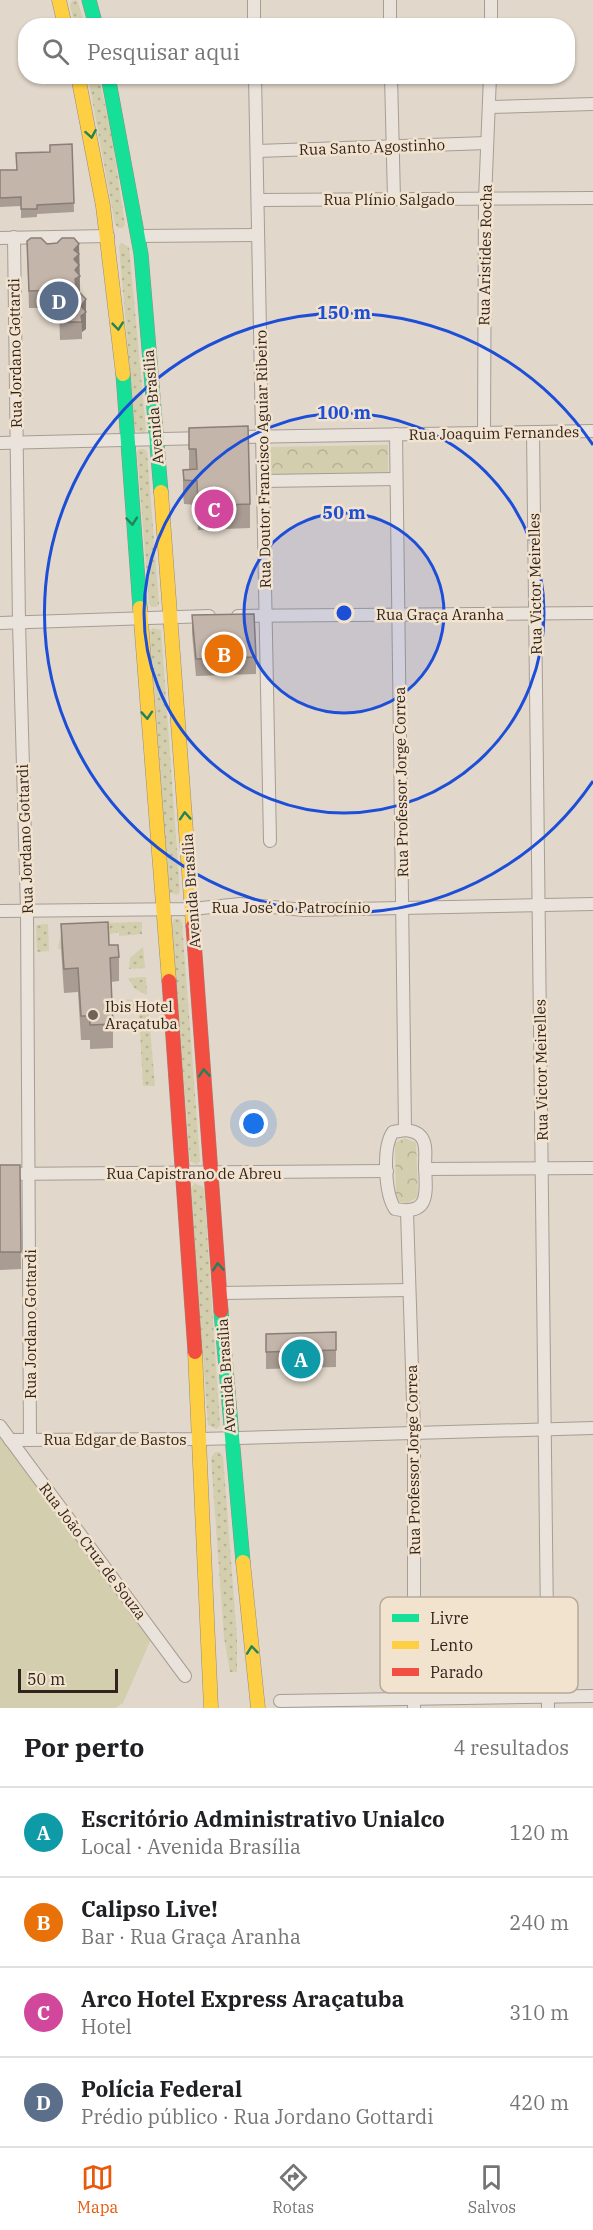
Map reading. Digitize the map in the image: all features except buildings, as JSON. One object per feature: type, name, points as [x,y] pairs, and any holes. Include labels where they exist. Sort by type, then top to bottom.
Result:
[{"type":"main road","points":[[59,0],[64,18]]},
{"type":"main road","points":[[89,0],[94,18]]},
{"type":"main road","name":"Avenida Brasília","points":[[80,84],[108,236],[120,337],[125,440],[183,1173],[201,1439],[211,1708]]},
{"type":"main road","name":"Avenida Brasília","points":[[110,84],[138,236],[171,616],[230,1438],[258,1708]]},
{"type":"street","points":[[254,0],[254,18]]},
{"type":"street","points":[[390,0],[390,18]]},
{"type":"street","points":[[491,0],[491,18]]},
{"type":"street","name":"Rua Doutor Francisco Aguiar Ribeiro","points":[[255,84],[270,841]]},
{"type":"street","points":[[391,84],[394,199]]},
{"type":"street","name":"Rua Aristides Rocha","points":[[484,433],[485,199],[490,84]]},
{"type":"street","points":[[490,107],[593,104]]},
{"type":"street","name":"Rua Santo Agostinho","points":[[257,151],[487,143]]},
{"type":"street","name":"Rua Plínio Salgado","points":[[258,200],[593,198]]},
{"type":"street","points":[[138,236],[258,235]]},
{"type":"street","points":[[0,238],[108,236]]},
{"type":"street","name":"Rua Jordano Gottardi","points":[[14,237],[19,623],[27,910],[30,1440]]},
{"type":"street","name":"Rua Joaquim Fernandes","points":[[0,443],[593,431]]},
{"type":"street","name":"Rua Victor Meirelles","points":[[533,432],[547,1597]]},
{"type":"street","name":"Rua Professor Jorge Correa","points":[[396,435],[405,1130]]},
{"type":"street","points":[[263,481],[396,479]]},
{"type":"street","name":"Rua Graça Aranha","points":[[0,623],[171,616],[593,613]]},
{"type":"street","points":[[539,904],[593,903]]},
{"type":"street","name":"Rua José do Patrocínio","points":[[0,911],[192,909],[240,904],[288,909],[539,904]]},
{"type":"street","points":[[405,1130],[418,1133],[424,1140],[425,1169],[426,1199],[420,1207],[407,1211],[395,1209],[388,1199],[387,1171],[387,1140],[393,1132],[405,1130]]},
{"type":"street","points":[[425,1169],[593,1167]]},
{"type":"street","name":"Rua Capistrano de Abreu","points":[[0,1174],[387,1171]]},
{"type":"street","name":"Rua Professor Jorge Correa","points":[[407,1211],[414,1432],[414,1597]]},
{"type":"street","points":[[220,1293],[410,1290]]},
{"type":"street","name":"Rua João Cruz de Souza","points":[[0,1426],[185,1676]]},
{"type":"street","name":"Rua Edgar de Bastos","points":[[10,1440],[201,1439],[593,1428]]},
{"type":"street","points":[[280,1701],[548,1702],[593,1696]]},
{"type":"green space","points":[[77,0],[83,18],[73,18],[70,6],[72,1]]},
{"type":"green space","points":[[89,84],[100,84],[112,138],[125,225],[118,228],[115,224]]},
{"type":"green space","points":[[121,243],[129,247],[146,430],[143,433],[135,430],[119,246]]},
{"type":"green space","points":[[388,445],[388,474],[270,476],[270,447]]},
{"type":"green space","points":[[139,449],[147,452],[159,604],[157,607],[151,607],[149,603],[137,452]]},
{"type":"green space","points":[[153,628],[161,630],[180,892],[177,895],[169,892],[150,631]]},
{"type":"green space","points":[[174,919],[180,919],[182,923],[200,1161],[197,1165],[190,1161],[172,924]]},
{"type":"green space","points":[[142,922],[142,934],[119,936],[119,932],[110,934],[108,946],[58,949],[62,924]]},
{"type":"green space","points":[[48,924],[49,951],[37,952],[36,925]]},
{"type":"green space","points":[[143,947],[145,968],[129,969],[130,958]]},
{"type":"green space","points":[[146,977],[147,995],[135,989],[128,978]]},
{"type":"green space","points":[[127,999],[148,1005],[155,1086],[143,1086],[139,1011],[124,1012]]},
{"type":"green space","points":[[405,1138],[416,1143],[418,1197],[407,1203],[400,1202],[396,1196],[395,1143]]},
{"type":"green space","points":[[195,1183],[204,1188],[220,1425],[217,1429],[208,1425],[191,1188]]},
{"type":"green space","points":[[0,1436],[151,1639],[123,1703],[115,1708],[0,1708]]},
{"type":"green space","points":[[215,1452],[220,1452],[223,1457],[237,1638],[237,1672],[230,1672],[224,1637],[211,1458]]},
{"type":"traffic: fast","points":[[89,0],[94,18]]},
{"type":"traffic: fast","points":[[109,84],[141,254],[161,492]]},
{"type":"traffic: fast","points":[[123,374],[140,608]]},
{"type":"traffic: fast","points":[[221,1311],[243,1562]]},
{"type":"traffic: slow","points":[[59,0],[63,18]]},
{"type":"traffic: slow","points":[[80,84],[103,206],[123,374]]},
{"type":"traffic: slow","points":[[161,492],[193,926]]},
{"type":"traffic: slow","points":[[140,608],[169,981]]},
{"type":"traffic: slow","points":[[195,1352],[211,1708]]},
{"type":"traffic: slow","points":[[243,1562],[258,1708]]},
{"type":"traffic: jam","points":[[193,926],[221,1311]]},
{"type":"traffic: jam","points":[[169,981],[195,1352]]},
{"type":"place","name":"Polícia Federal","points":[[59,301]]},
{"type":"place","name":"Arco Hotel Express Araçatuba","points":[[214,509]]},
{"type":"place","name":"Calipso Live!","points":[[224,654]]},
{"type":"place","name":"Ibis Hotel Araçatuba","points":[[93,1015]]},
{"type":"place","name":"Escritório Administrativo Unialco","points":[[301,1359]]}]
